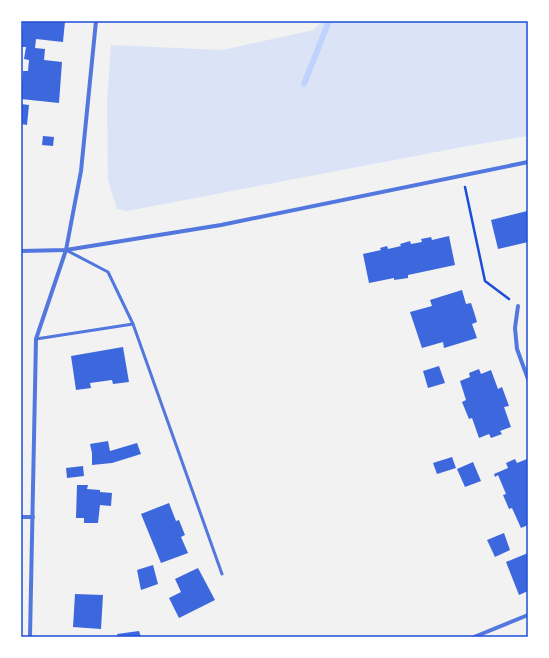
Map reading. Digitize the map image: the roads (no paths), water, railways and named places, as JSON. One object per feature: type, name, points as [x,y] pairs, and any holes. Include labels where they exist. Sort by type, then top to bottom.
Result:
[{"type":"street","points":[[30,637],[36,339],[66,250],[81,171],[96,21]]},
{"type":"street","points":[[21,251],[66,250],[221,225],[528,162]]},
{"type":"street","points":[[518,306],[515,328],[517,349],[528,379]]},
{"type":"street","points":[[21,517],[33,517]]},
{"type":"street","points":[[474,637],[528,615]]},
{"type":"lane","points":[[66,250],[108,272],[133,324],[222,574]]},
{"type":"lane","points":[[36,339],[133,324]]},
{"type":"waterway","points":[[304,84],[329,21]]}]
